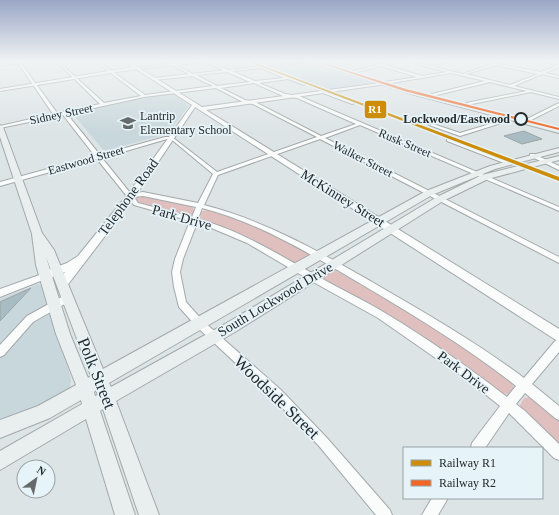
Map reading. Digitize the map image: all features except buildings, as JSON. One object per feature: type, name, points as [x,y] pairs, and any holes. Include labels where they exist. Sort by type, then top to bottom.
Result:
[{"type":"main road","points":[[390,85],[559,131]]},
{"type":"main road","points":[[391,85],[559,126]]},
{"type":"main road","name":"Polk Street","points":[[0,127],[37,234],[39,252],[54,304],[91,407],[125,515]]},
{"type":"main road","name":"South Lockwood Drive","points":[[0,429],[13,426],[69,400],[84,388],[200,324],[429,193],[474,172],[532,155],[559,150]]},
{"type":"main road","name":"South Lockwood Drive","points":[[0,461],[230,328],[440,199],[485,177],[559,158]]},
{"type":"main road","name":"Polk Street","points":[[37,234],[49,250],[107,398],[149,515]]},
{"type":"street","points":[[0,90],[28,85]]},
{"type":"street","points":[[35,85],[56,115]]},
{"type":"street","points":[[83,85],[103,105]]},
{"type":"street","points":[[129,85],[144,96]]},
{"type":"street","name":"McKinney Street","points":[[165,85],[196,108],[274,154],[559,336]]},
{"type":"street","name":"Walker Street","points":[[213,85],[254,103],[559,260]]},
{"type":"street","name":"Sidney Street","points":[[0,127],[144,96],[232,85]]},
{"type":"street","name":"Rusk Street","points":[[262,85],[284,95],[298,97],[559,209]]},
{"type":"street","points":[[196,108],[370,85]]},
{"type":"street","points":[[433,96],[475,85]]},
{"type":"street","points":[[506,85],[559,98]]},
{"type":"street","points":[[468,104],[532,91]]},
{"type":"street","points":[[324,92],[353,103]]},
{"type":"street","points":[[529,119],[559,104]]},
{"type":"street","name":"Telephone Road","points":[[45,276],[82,259],[196,108]]},
{"type":"street","points":[[64,113],[131,196]]},
{"type":"street","points":[[431,125],[460,135],[512,119]]},
{"type":"street","points":[[172,138],[216,174],[360,124]]},
{"type":"street","name":"Eastwood Street","points":[[0,184],[162,138],[172,138]]},
{"type":"street","points":[[449,140],[506,162]]},
{"type":"street","points":[[532,155],[559,168]]},
{"type":"street","name":"Woodside Street","points":[[216,174],[200,206],[182,249],[176,272],[182,304],[200,324],[277,394],[324,442],[385,515]]},
{"type":"street","name":"Park Drive","points":[[559,414],[526,384],[465,342],[290,240],[253,222],[200,206],[143,194],[131,196],[136,204],[194,220],[250,241],[312,278],[382,315],[474,378],[508,404],[559,453]]},
{"type":"street","points":[[62,284],[82,259]]},
{"type":"street","points":[[0,293],[45,276]]},
{"type":"street","points":[[0,352],[30,318],[67,298]]},
{"type":"street","points":[[478,447],[508,404],[559,344]]},
{"type":"street","points":[[429,515],[440,499]]},
{"type":"shaded area","points":[[316,85],[361,85],[329,90]]},
{"type":"shaded area","name":"Lantrip Elementary School","points":[[173,93],[189,106],[167,134],[104,151],[72,113],[147,97]]},
{"type":"shaded area","points":[[139,195],[192,207],[195,210],[192,215],[187,215],[135,201],[133,198]]},
{"type":"shaded area","points":[[206,210],[262,228],[290,241],[311,256],[296,264],[250,238],[200,218],[201,212]]},
{"type":"shaded area","points":[[333,269],[440,330],[511,380],[514,388],[509,395],[499,392],[321,277]]},
{"type":"shaded area","points":[[38,284],[41,285],[44,290],[62,345],[71,379],[70,388],[68,392],[61,396],[0,420],[0,299]]},
{"type":"shaded area","points":[[530,397],[559,420],[559,446],[520,408],[524,398]]},
{"type":"railway","points":[[312,85],[463,142]]},
{"type":"railway","points":[[460,141],[559,179]]},
{"type":"rail line","name":"R1","points":[[311,85],[559,179]]},
{"type":"rail line","name":"R2","points":[[390,85],[559,129]]},
{"type":"place","name":"Lockwood/Eastwood","points":[[521,119]]},
{"type":"place","name":"Lantrip Elementary School","points":[[128,123]]}]
